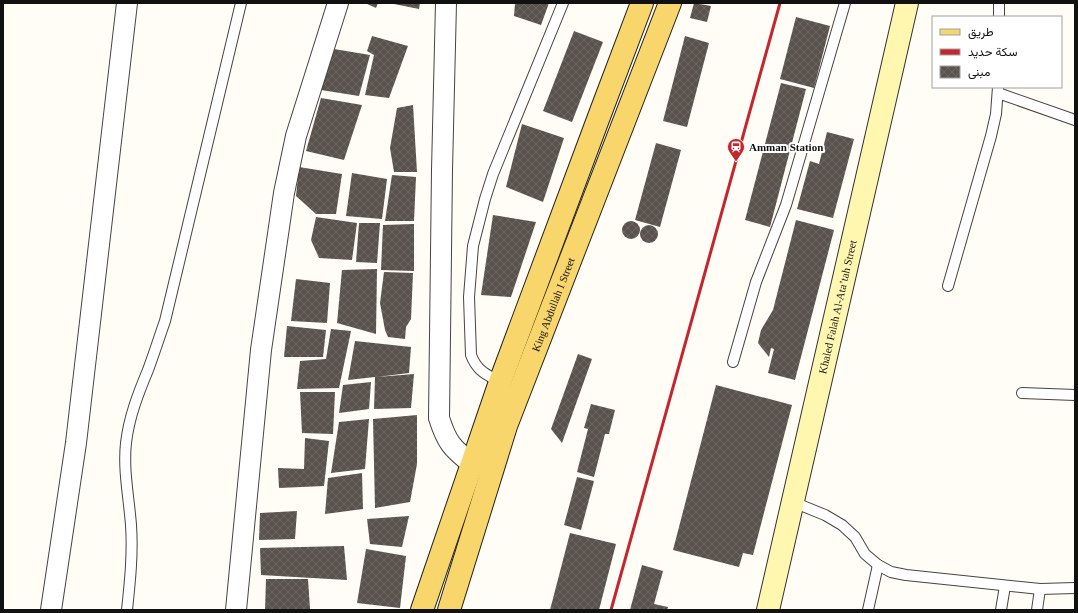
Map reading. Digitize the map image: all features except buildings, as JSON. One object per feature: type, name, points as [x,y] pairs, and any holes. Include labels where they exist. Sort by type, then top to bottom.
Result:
[{"type":"main road","name":"King Abdullah I Street","points":[[449,610],[500,382],[642,3]]},
{"type":"main road","name":"King Abdullah I Street","points":[[422,610],[481,467],[506,426],[670,3]]},
{"type":"street","points":[[51,610],[76,443],[127,3]]},
{"type":"street","points":[[236,610],[261,350],[284,193],[296,136],[338,3]]},
{"type":"street","points":[[446,3],[439,418],[445,435],[455,450],[481,467]]},
{"type":"street","name":"Khaled Falah Al-Ata’tah Street","points":[[768,610],[907,3]]},
{"type":"lane","points":[[127,610],[132,549],[126,471],[126,444],[130,418],[165,321],[241,3]]},
{"type":"lane","points":[[500,382],[480,370],[474,363],[471,355],[469,297],[473,246],[481,212],[493,174],[563,3]]},
{"type":"lane","points":[[733,362],[756,282],[786,205],[845,3]]},
{"type":"lane","points":[[999,3],[999,16]]},
{"type":"lane","points":[[948,286],[991,136],[996,114],[998,90],[1075,120]]},
{"type":"lane","points":[[1022,392],[1075,395]]},
{"type":"lane","points":[[793,502],[825,515],[842,525],[854,537],[866,554],[878,565],[891,572],[1005,586],[1075,588]]},
{"type":"lane","points":[[868,610],[878,565]]},
{"type":"lane","points":[[1001,610],[1005,586]]},
{"type":"lane","points":[[1037,610],[1040,588]]},
{"type":"railway","points":[[611,610],[780,3]]},
{"type":"place","name":"Amman Station","points":[[736,162]]}]
